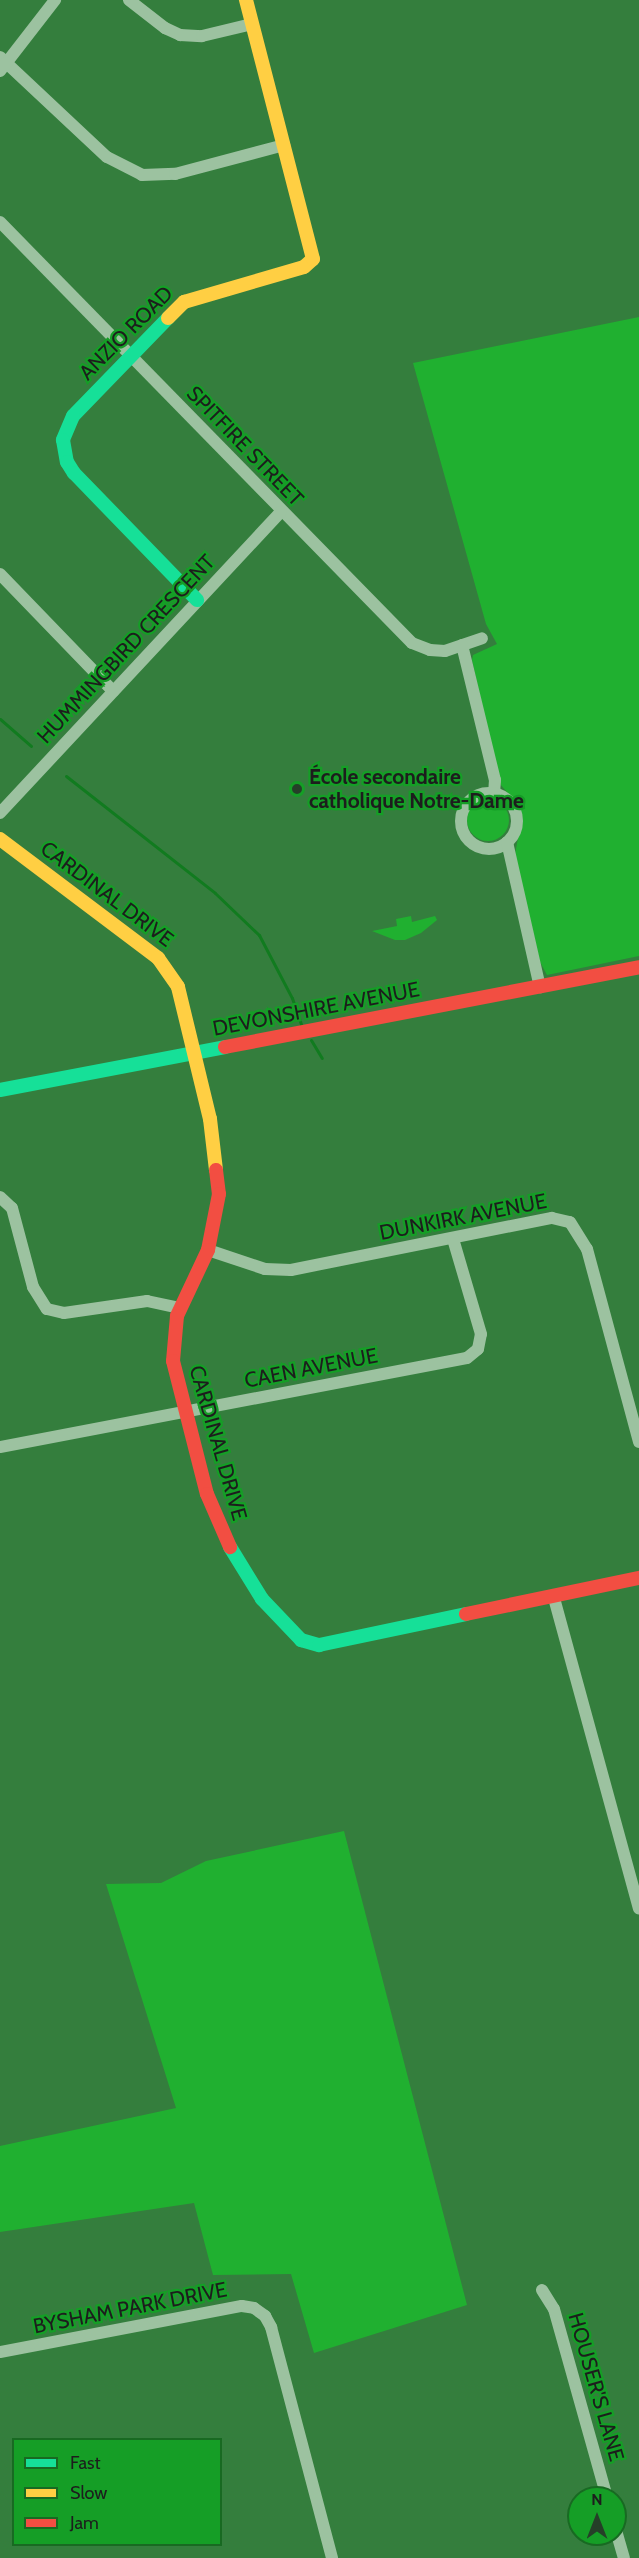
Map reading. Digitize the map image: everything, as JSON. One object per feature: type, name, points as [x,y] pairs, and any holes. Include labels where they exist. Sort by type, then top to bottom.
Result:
[{"type":"street","points":[[55,0],[2,63],[107,157],[142,174],[175,174],[284,146]]},
{"type":"street","points":[[129,0],[165,28],[180,35],[202,36],[252,24]]},
{"type":"street","name":"ANZIO ROAD","points":[[197,600],[74,473],[64,453],[63,438],[70,420],[177,308],[192,298],[311,263],[314,255],[246,0]]},
{"type":"street","name":"SPITFIRE STREET","points":[[0,222],[281,512],[412,643],[438,651],[482,638]]},
{"type":"street","name":"HUMMINGBIRD CRESCENT","points":[[0,813],[281,512]]},
{"type":"street","points":[[0,574],[113,691]]},
{"type":"street","points":[[462,645],[495,780],[494,794]]},
{"type":"street","points":[[494,794],[514,810],[516,829],[507,842],[482,848],[466,837],[462,828],[463,809],[477,796],[494,794]]},
{"type":"street","name":"CARDINAL DRIVE","points":[[0,839],[164,963],[178,987],[196,1054],[219,1175],[217,1215],[208,1250],[180,1308],[172,1347],[184,1413],[222,1535],[262,1599],[300,1641],[319,1646],[554,1598],[639,1578]]},
{"type":"street","points":[[507,842],[540,987]]},
{"type":"street","name":"DEVONSHIRE AVENUE","points":[[0,1090],[639,967]]},
{"type":"street","points":[[0,1197],[12,1208],[33,1287],[47,1309],[64,1313],[147,1301],[180,1308]]},
{"type":"street","name":"DUNKIRK AVENUE","points":[[208,1250],[265,1269],[284,1271],[552,1218],[570,1222],[578,1228],[603,1304],[639,1442]]},
{"type":"street","name":"CAEN AVENUE","points":[[0,1446],[184,1413],[473,1354],[481,1334],[453,1239]]},
{"type":"street","points":[[554,1598],[639,1909]]},
{"type":"street","name":"HOUSER'S LANE","points":[[542,2290],[554,2309],[604,2486]]},
{"type":"street","name":"BYSHAM PARK DRIVE","points":[[0,2352],[242,2306],[254,2308],[265,2316],[271,2327],[332,2558]]},
{"type":"green space","points":[[639,317],[639,956],[547,975],[540,962],[515,854],[522,817],[517,804],[500,784],[472,660],[473,655],[497,644],[486,624],[413,363]]},
{"type":"green space","points":[[488,799],[496,800],[503,805],[508,812],[508,828],[503,835],[496,840],[488,841],[480,840],[473,835],[468,828],[467,820],[468,812],[473,805],[480,800]]},
{"type":"green space","points":[[411,916],[412,922],[435,916],[437,920],[421,933],[405,940],[395,940],[372,931],[397,926],[396,919]]},
{"type":"green space","points":[[344,1831],[467,2305],[314,2353],[291,2274],[213,2275],[194,2203],[0,2232],[0,2146],[176,2108],[106,1884],[161,1883],[206,1861]]},
{"type":"waterway","points":[[0,719],[31,746]]},
{"type":"waterway","points":[[66,776],[215,893],[259,935],[292,998],[301,1024]]},
{"type":"waterway","points":[[311,1040],[322,1058]]},
{"type":"traffic: fast","points":[[168,318],[73,416],[63,440],[67,462],[74,473],[197,600]]},
{"type":"traffic: fast","points":[[0,1090],[225,1047]]},
{"type":"traffic: fast","points":[[230,1547],[262,1599],[301,1640],[319,1645],[466,1614]]},
{"type":"traffic: slow","points":[[168,318],[184,302],[304,267],[313,259],[246,0]]},
{"type":"traffic: slow","points":[[0,839],[158,958],[178,987],[210,1119],[216,1170]]},
{"type":"traffic: jam","points":[[225,1047],[639,967]]},
{"type":"traffic: jam","points":[[216,1170],[219,1194],[208,1250],[177,1316],[173,1361],[207,1494],[230,1547]]},
{"type":"traffic: jam","points":[[466,1614],[639,1578]]},
{"type":"place","name":"École secondaire catholique Notre-Dame","points":[[297,789]]}]
